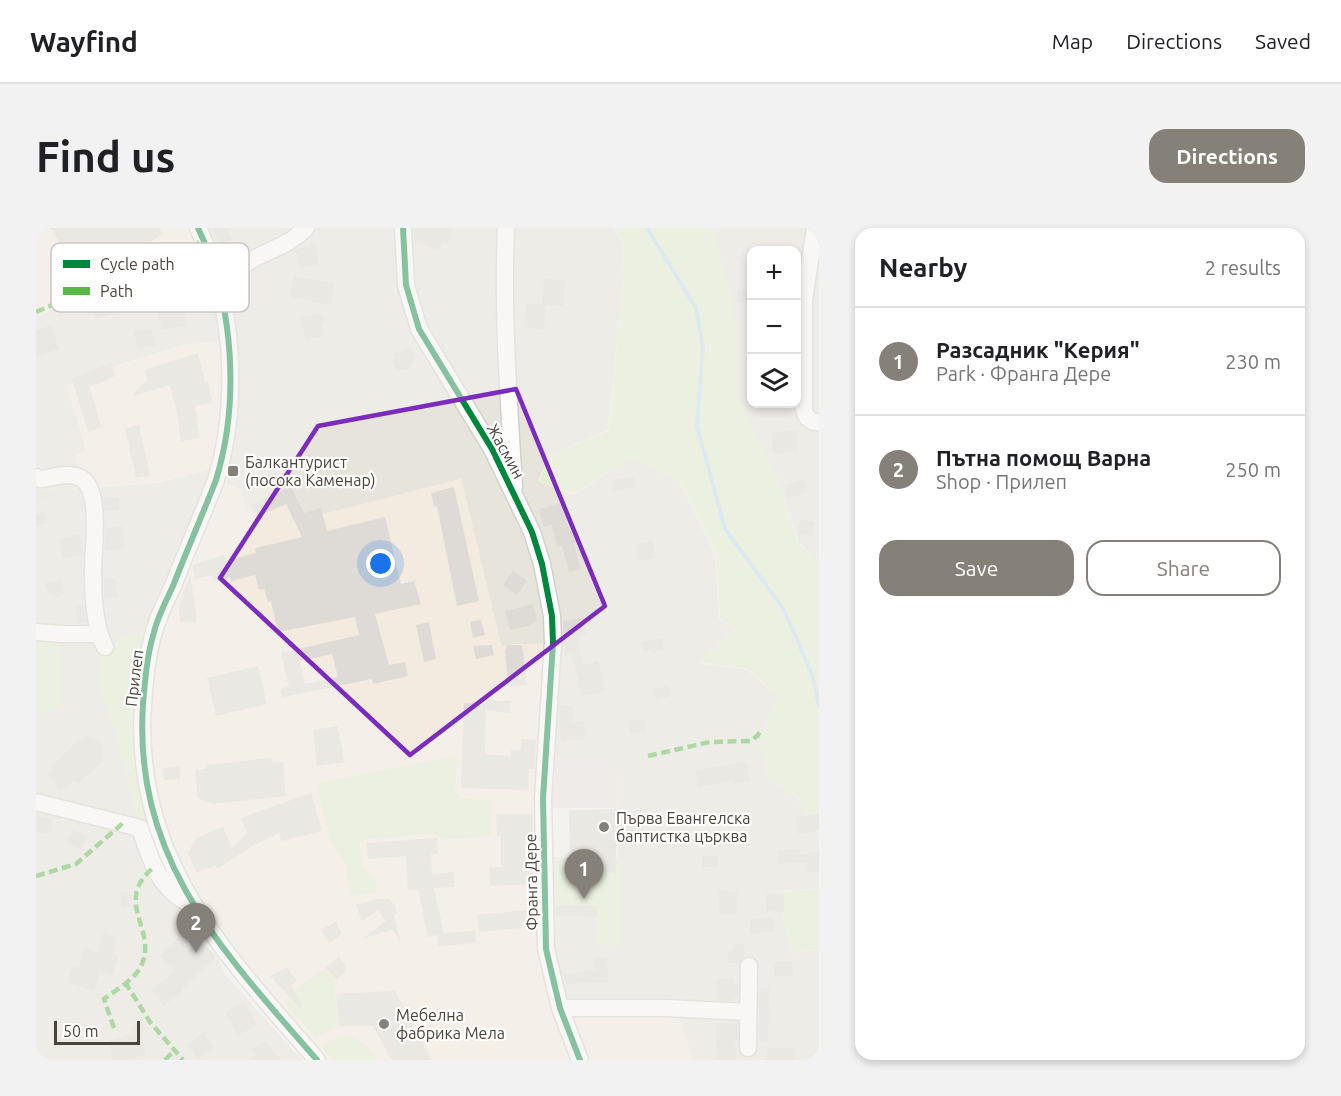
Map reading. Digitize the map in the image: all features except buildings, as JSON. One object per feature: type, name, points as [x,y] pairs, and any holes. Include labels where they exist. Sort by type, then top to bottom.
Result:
[{"type":"street","name":"Прилеп","points":[[198,228],[204,243]]},
{"type":"street","points":[[249,262],[294,240],[306,228]]},
{"type":"street","name":"Жасмин","points":[[403,228],[406,285],[419,329],[492,449],[532,532],[542,564],[553,643],[549,698]]},
{"type":"street","points":[[507,228],[504,277],[515,494]]},
{"type":"street","points":[[815,228],[804,300],[804,410],[806,417],[816,423],[819,422]]},
{"type":"street","name":"Прилеп","points":[[223,312],[231,375],[230,404],[223,456],[196,530],[154,631],[145,680],[142,724],[146,783],[157,828],[171,863],[193,905],[270,1008],[317,1060]]},
{"type":"street","points":[[36,477],[40,479],[67,474],[74,475],[87,483],[90,490],[95,529],[93,571],[101,640],[36,632]]},
{"type":"street","name":"Франга Дере","points":[[549,698],[543,798],[546,949],[560,1008],[580,1060]]},
{"type":"street","points":[[36,802],[140,828],[153,868],[180,899],[193,905]]},
{"type":"street","points":[[748,1048],[749,966]]},
{"type":"street","points":[[560,1008],[666,1008],[748,1012]]},
{"type":"highlighted area","points":[[516,389],[605,606],[410,755],[220,578],[318,426]]},
{"type":"shaded area","points":[[36,228],[190,228],[196,243],[51,243],[51,309],[36,316]]},
{"type":"shaded area","points":[[206,228],[614,228],[622,243],[623,279],[608,430],[550,455],[538,481],[574,495],[632,457],[679,481],[715,554],[719,619],[735,630],[698,663],[747,670],[779,697],[760,738],[768,778],[798,798],[819,837],[819,888],[778,891],[791,953],[819,950],[819,1060],[693,1060],[677,1011],[567,1013],[553,961],[548,857],[618,858],[617,762],[549,761],[558,643],[501,645],[461,479],[301,520],[247,514],[242,490],[226,483],[237,432],[239,388],[232,312],[249,312],[249,243],[211,243]]},
{"type":"shaded area","points":[[715,228],[819,228],[819,562],[799,543],[775,472],[736,396],[736,335],[716,244]]},
{"type":"shaded area","points":[[51,310],[217,312],[222,341],[182,345],[118,365],[67,386],[86,451],[75,456],[80,477],[91,488],[157,483],[211,469],[181,549],[144,630],[133,729],[164,879],[200,941],[216,956],[227,977],[302,1060],[36,1060],[36,317]]},
{"type":"shaded area","points":[[222,342],[222,424],[211,468],[157,482],[91,487],[81,477],[75,456],[87,451],[67,386],[119,366],[182,346]]},
{"type":"shaded area","points":[[461,479],[501,645],[558,643],[549,761],[617,761],[617,808],[549,808],[547,916],[566,1013],[677,1012],[692,1060],[323,1060],[215,927],[173,856],[152,780],[149,735],[151,688],[160,643],[186,578],[209,531],[226,483],[242,490],[247,513],[287,498],[301,520]]},
{"type":"shaded area","points":[[36,488],[44,492],[59,492],[36,505]]},
{"type":"shaded area","points":[[549,761],[617,761],[617,808],[549,808]]},
{"type":"green space","points":[[615,228],[715,228],[716,244],[731,293],[736,335],[736,396],[775,472],[798,543],[819,562],[819,836],[798,797],[768,778],[760,738],[779,697],[748,669],[699,662],[736,630],[720,619],[716,554],[680,481],[632,457],[574,494],[539,481],[551,455],[609,431],[623,280],[623,243]]},
{"type":"green space","points":[[36,632],[61,634],[60,709],[36,712]]},
{"type":"green space","points":[[148,632],[136,729],[178,895],[140,827],[99,679],[101,657],[105,647],[128,635]]},
{"type":"green space","points":[[456,756],[455,791],[459,798],[492,801],[490,836],[447,839],[434,834],[364,839],[359,844],[362,867],[375,880],[377,893],[352,894],[346,876],[348,867],[331,841],[318,792],[319,783]]},
{"type":"green space","points":[[548,857],[621,858],[620,945],[597,945],[598,917],[547,916]]},
{"type":"green space","points":[[819,889],[819,949],[791,953],[779,891]]},
{"type":"green space","points":[[324,969],[333,979],[339,1026],[316,1037],[287,1006],[287,1002],[296,994],[294,990]]},
{"type":"green space","points":[[348,1036],[365,1045],[377,1060],[333,1060],[322,1047],[337,1037]]},
{"type":"waterway","name":"Франга Дере","points":[[647,228],[696,308],[703,346],[697,426],[725,529],[783,608],[812,674],[819,705]]},
{"type":"marked path","points":[[197,243],[204,240]]},
{"type":"marked path","points":[[36,312],[51,306]]},
{"type":"marked path","points":[[648,756],[710,742],[751,741],[761,729]]},
{"type":"marked path","points":[[36,876],[76,864],[123,823]]},
{"type":"marked path","points":[[114,1028],[104,999],[131,979],[142,964],[145,951],[136,904],[137,892],[142,880],[153,868]]},
{"type":"marked path","points":[[125,982],[150,1022],[183,1060]]},
{"type":"marked path","points":[[165,1060],[174,1051]]},
{"type":"cycle path","points":[[198,228],[204,243]]},
{"type":"cycle path","points":[[403,228],[406,285],[419,329],[492,449],[532,532],[542,564],[552,616],[553,643],[543,798],[546,949],[560,1008],[580,1060]]},
{"type":"cycle path","points":[[224,312],[230,352],[230,385],[224,450],[216,480],[160,614],[152,641],[143,704],[144,759],[153,810],[169,856],[191,899],[248,980],[317,1060]]},
{"type":"place","name":"Балкантурист (посока Каменар)","points":[[233,471]]},
{"type":"place","name":"Първа Евангелска баптистка църква","points":[[604,827]]},
{"type":"place","name":"Разсадник \"Керия\"","points":[[584,899]]},
{"type":"place","name":"Пътна помощ Варна","points":[[196,953]]},
{"type":"place","name":"Мебелна фабрика Мела","points":[[384,1024]]}]
